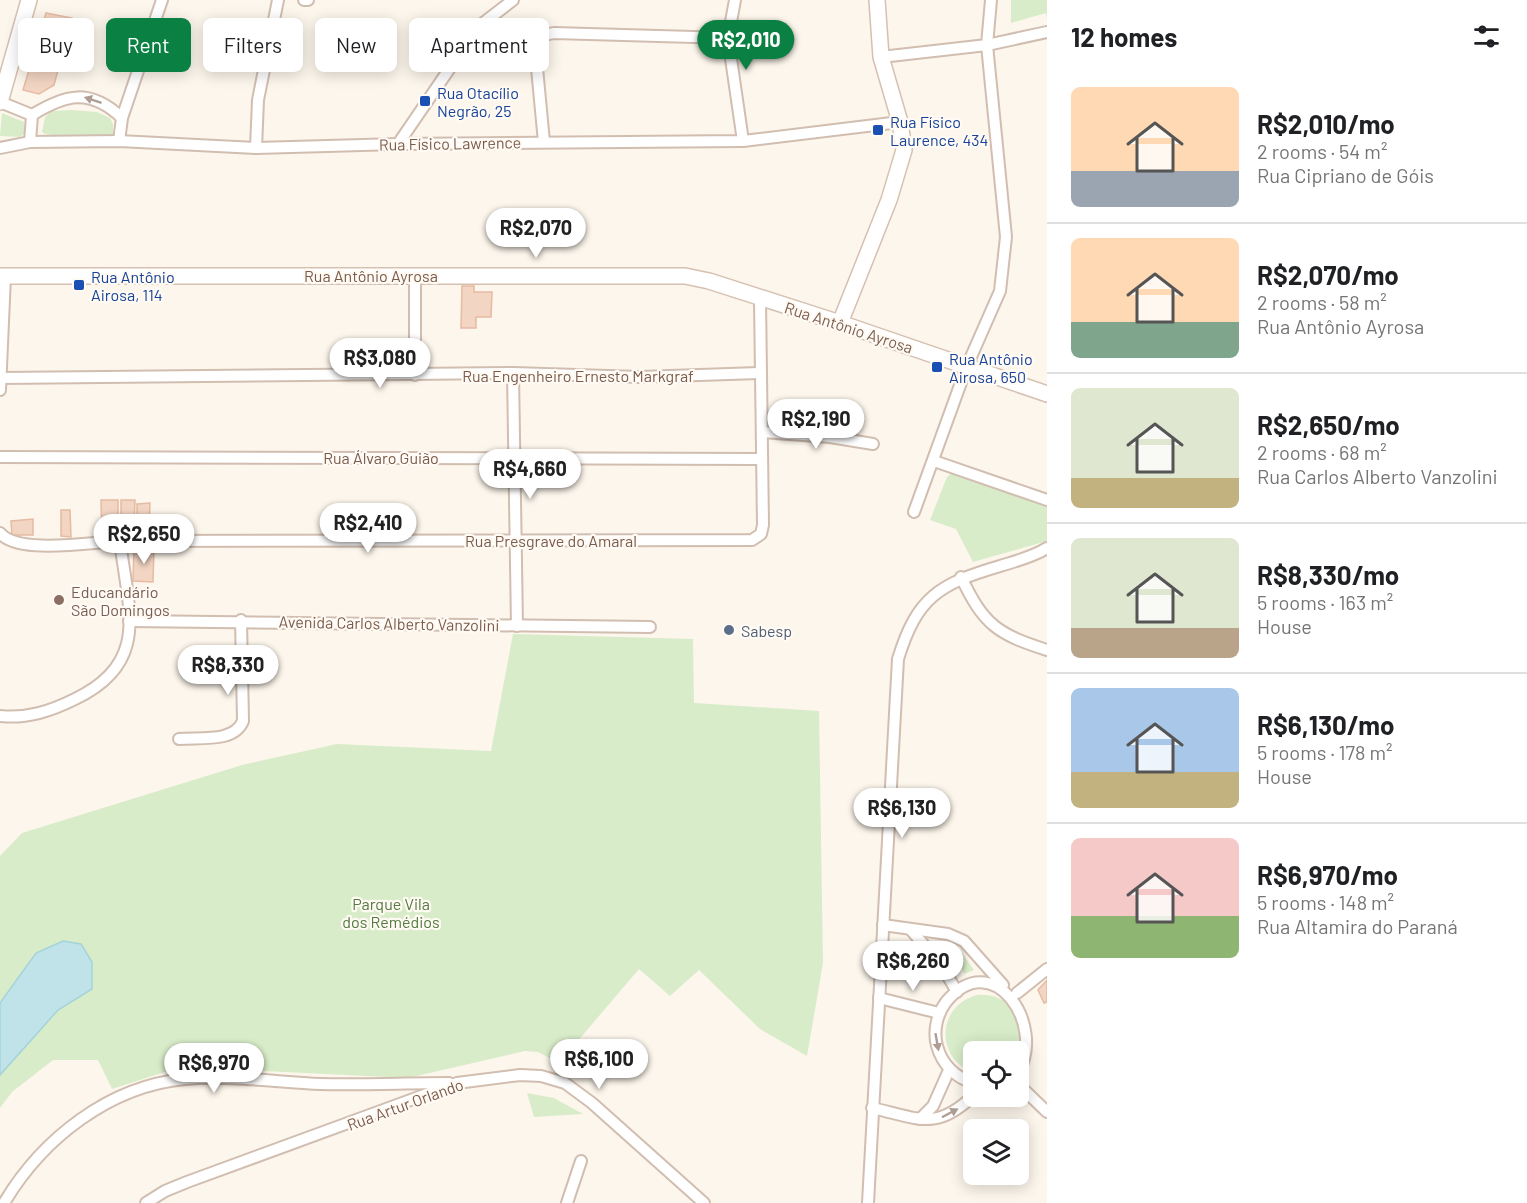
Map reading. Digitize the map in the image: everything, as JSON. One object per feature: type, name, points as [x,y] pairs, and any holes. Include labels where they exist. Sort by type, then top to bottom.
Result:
[{"type":"street","points":[[29,0],[0,102],[32,115]]},
{"type":"street","points":[[119,141],[122,118],[162,0]]},
{"type":"street","points":[[256,148],[258,100],[278,0]]},
{"type":"street","points":[[398,144],[478,27],[513,0]]},
{"type":"street","points":[[735,0],[728,38],[742,141]]},
{"type":"street","points":[[840,323],[889,200],[903,156],[900,122],[881,57],[877,0]]},
{"type":"street","points":[[914,512],[967,366],[1000,291],[1006,237],[987,45],[991,0]]},
{"type":"street","points":[[544,142],[535,47],[539,36],[554,33],[728,38]]},
{"type":"street","points":[[881,57],[987,45],[1047,33]]},
{"type":"street","points":[[32,115],[57,100],[86,97],[112,109],[122,118]]},
{"type":"street","points":[[30,142],[32,115]]},
{"type":"street","name":"Rua Físico Lawrence","points":[[0,148],[30,142],[119,141],[256,148],[398,144],[742,141],[900,122]]},
{"type":"street","points":[[415,275],[415,375]]},
{"type":"street","points":[[0,390],[3,276]]},
{"type":"street","name":"Rua Antônio Ayrosa","points":[[3,276],[685,276],[709,281],[840,323],[1047,394]]},
{"type":"street","name":"Rua Presgrave do Amaral","points":[[0,533],[4,538],[21,545],[120,541],[752,540],[760,534],[763,525],[759,373],[760,299]]},
{"type":"street","name":"Rua Engenheiro Ernesto Markgraf","points":[[1,378],[513,374],[640,377],[759,373]]},
{"type":"street","points":[[513,374],[517,626]]},
{"type":"street","points":[[762,432],[830,437],[873,444]]},
{"type":"street","name":"Rua Álvaro Guião","points":[[0,457],[761,459]]},
{"type":"street","points":[[934,461],[1047,500]]},
{"type":"street","points":[[0,716],[30,715],[53,710],[89,693],[114,674],[123,661],[128,646],[129,621],[120,541]]},
{"type":"street","points":[[868,1203],[898,659],[907,630],[919,610],[937,592],[961,577],[1022,559],[1047,548]]},
{"type":"street","points":[[961,577],[972,600],[998,630],[1018,641],[1047,650]]},
{"type":"street","points":[[179,738],[232,735],[239,731],[243,721],[241,620]]},
{"type":"street","name":"Avenida Carlos Alberto Vanzolini","points":[[129,621],[241,620],[650,627]]},
{"type":"street","points":[[883,925],[948,934],[964,941],[1003,985],[1017,993],[1032,1012]]},
{"type":"street","points":[[911,930],[936,958],[957,992]]},
{"type":"street","points":[[1017,993],[1047,969]]},
{"type":"street","points":[[963,1080],[949,1070],[940,1057],[935,1028],[939,1013],[957,992],[971,984],[987,982],[1003,985]]},
{"type":"street","points":[[879,998],[939,1013]]},
{"type":"street","points":[[1029,1059],[1034,1053],[1036,1028]]},
{"type":"street","points":[[920,1119],[933,1106],[949,1070]]},
{"type":"street","name":"Rua Artur Orlando","points":[[146,1203],[187,1182],[457,1083],[520,1075],[541,1076],[565,1083],[592,1103],[704,1203]]},
{"type":"street","points":[[4,1203],[16,1181],[68,1129],[105,1103],[157,1083],[187,1079],[322,1084],[457,1083]]},
{"type":"street","points":[[1029,1095],[1047,1112]]},
{"type":"street","points":[[872,1108],[931,1120],[950,1115],[963,1104]]},
{"type":"street","points":[[567,1203],[581,1161]]},
{"type":"green space","points":[[1011,0],[1047,0],[1047,19],[1046,13],[1011,23]]},
{"type":"green space","points":[[52,111],[97,112],[110,118],[113,124],[113,135],[77,138],[42,132],[45,117]]},
{"type":"green space","points":[[2,113],[24,122],[24,134],[20,137],[0,136]]},
{"type":"green space","points":[[952,473],[1047,507],[1047,541],[973,562],[956,529],[930,520],[947,477]]},
{"type":"green space","name":"Parque Vila dos Remédios","points":[[513,634],[693,639],[694,703],[819,711],[823,963],[807,1056],[760,1029],[699,970],[670,996],[639,969],[559,1063],[538,1052],[525,1051],[408,1078],[180,1067],[112,1089],[98,1060],[53,1060],[12,1092],[0,1108],[0,856],[22,833],[242,765],[337,744],[491,751]]},
{"type":"green space","points":[[952,947],[961,952],[974,970],[964,974]]},
{"type":"green space","points":[[977,995],[989,995],[1008,1004],[1016,1012],[1021,1022],[1023,1041],[963,1041],[963,1067],[961,1066],[952,1056],[947,1045],[946,1033],[948,1021],[954,1010],[964,1001]]},
{"type":"green space","points":[[527,1093],[554,1098],[583,1114],[534,1117]]},
{"type":"water","points":[[63,941],[81,944],[92,962],[92,989],[58,1010],[0,1075],[0,1003],[36,953]]},
{"type":"building","points":[[46,13],[72,18],[45,18]]},
{"type":"building","points":[[28,72],[57,72],[54,85],[39,94],[23,90]]},
{"type":"building","points":[[462,286],[474,286],[474,292],[492,292],[491,317],[476,317],[476,328],[461,328]]},
{"type":"building","points":[[101,500],[118,500],[118,533],[102,535]]},
{"type":"building","points":[[121,500],[135,500],[134,531],[121,531]]},
{"type":"building","points":[[150,503],[149,531],[137,533],[137,504]]},
{"type":"building","points":[[61,510],[70,510],[71,537],[61,536]]},
{"type":"building","points":[[33,519],[33,535],[12,535],[11,521]]},
{"type":"building","points":[[154,547],[153,582],[133,581],[134,548]]},
{"type":"building","points":[[1047,980],[1047,1002],[1044,1003],[1038,990]]},
{"type":"place","name":"Rua Otacílio Negrão, 25","points":[[425,101]]},
{"type":"place","name":"Rua Físico Laurence, 434","points":[[878,130]]},
{"type":"place","name":"Rua Antônio Airosa, 114","points":[[79,285]]},
{"type":"place","name":"Rua Antônio Airosa, 650","points":[[937,367]]},
{"type":"place","name":"Educandário São Domingos","points":[[59,600]]},
{"type":"place","name":"Sabesp","points":[[729,630]]}]
